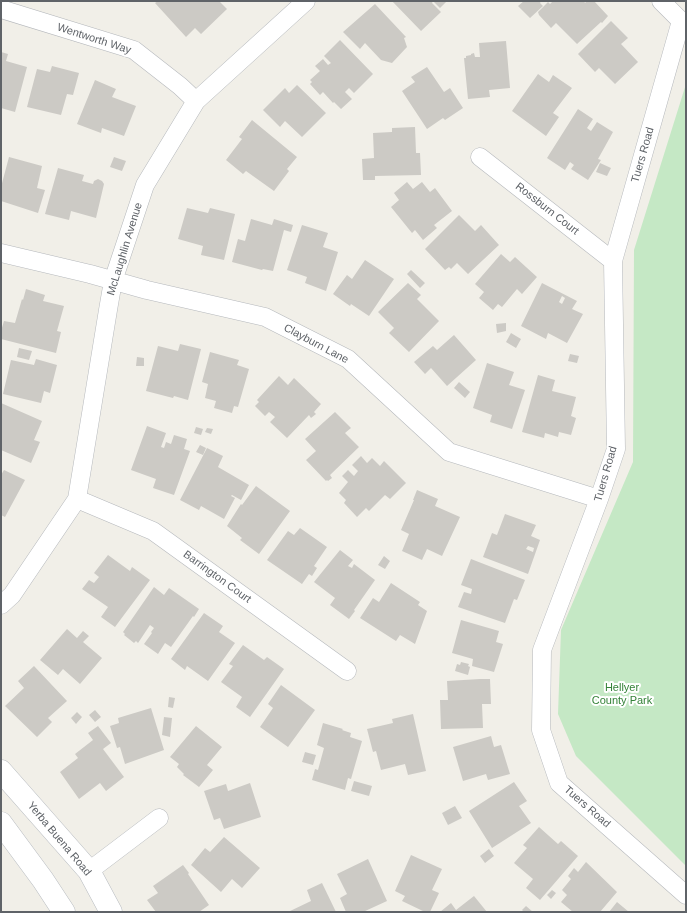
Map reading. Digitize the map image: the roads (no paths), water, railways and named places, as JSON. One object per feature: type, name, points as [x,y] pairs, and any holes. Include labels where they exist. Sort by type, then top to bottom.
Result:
[{"type":"main road","name":"Yerba Buena Road","points":[[1,771],[89,870],[111,912]]},
{"type":"main road","points":[[1,823],[43,880],[64,912]]},
{"type":"street","name":"McLaughlin Avenue","points":[[1,605],[12,595],[77,499],[114,281],[145,185],[196,101],[306,1]]},
{"type":"street","name":"Tuers Road","points":[[660,1],[681,21],[613,261],[616,448],[599,499],[542,650],[541,730],[559,782],[686,895]]},
{"type":"street","name":"Wentworth Way","points":[[1,9],[134,50],[180,86],[196,101]]},
{"type":"street","name":"Rossburn Court","points":[[480,157],[613,261]]},
{"type":"street","name":"Clayburn Lane","points":[[1,253],[147,290],[265,316],[348,359],[449,452],[599,499]]},
{"type":"street","name":"Barrington Court","points":[[77,499],[153,531],[348,671]]},
{"type":"street","points":[[89,870],[159,818]]},
{"type":"park label","name":"Hellyer County Park","points":[[622,694]]}]
